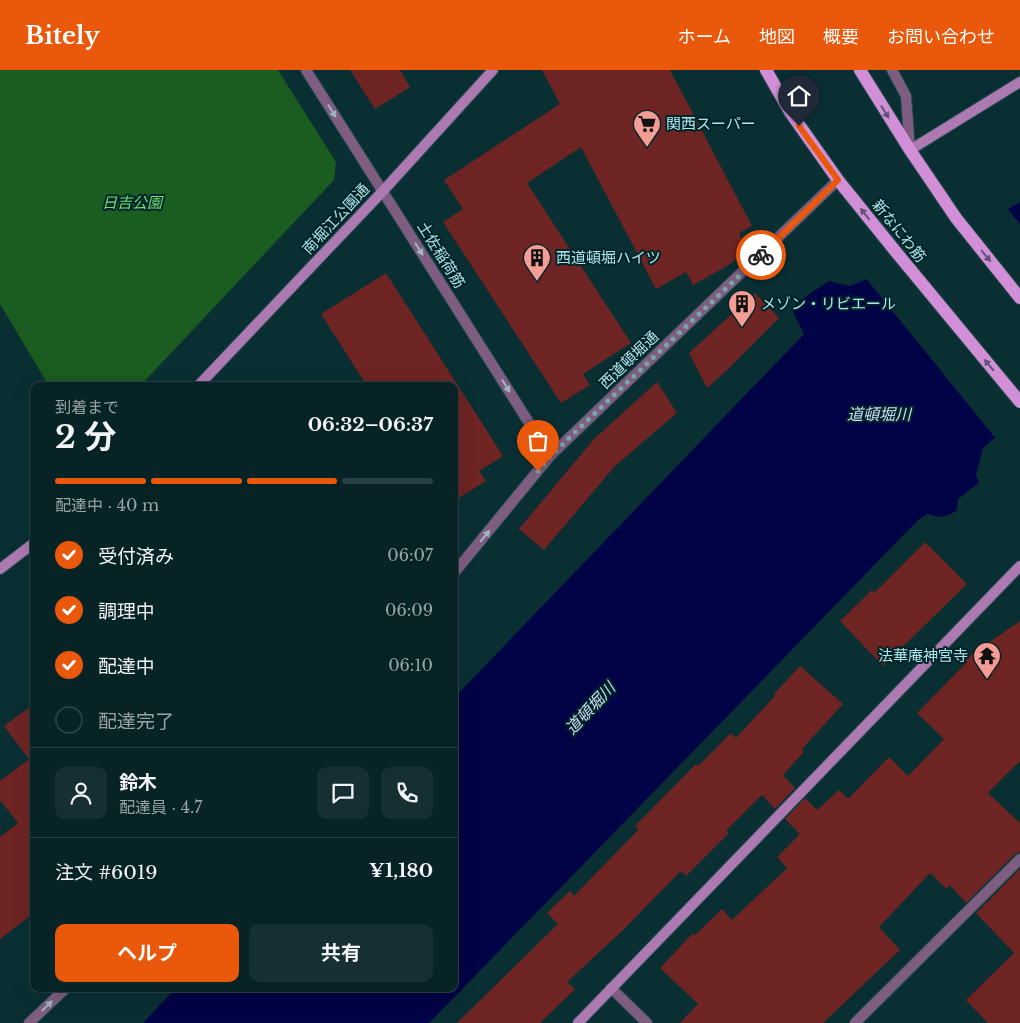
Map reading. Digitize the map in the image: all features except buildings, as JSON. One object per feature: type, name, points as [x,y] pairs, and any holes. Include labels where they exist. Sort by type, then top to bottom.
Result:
[{"type":"main road","name":"新なにわ筋","points":[[766,70],[790,112],[838,180],[1020,402]]},
{"type":"main road","points":[[860,70],[910,150],[956,218],[1020,298]]},
{"type":"street","name":"土佐稲荷筋","points":[[306,70],[550,456]]},
{"type":"street","name":"南堀江公園通","points":[[202,382],[383,191],[493,70]]},
{"type":"street","points":[[892,70],[906,96],[910,150],[1020,82]]},
{"type":"street","name":"西道頓堀通","points":[[458,568],[550,456],[838,180]]},
{"type":"street","points":[[0,569],[30,546]]},
{"type":"street","points":[[578,1023],[1020,566]]},
{"type":"street","points":[[855,1023],[1020,860]]},
{"type":"street","points":[[611,988],[647,1023]]},
{"type":"street","points":[[29,1023],[62,992]]},
{"type":"green space","name":"日吉公園","points":[[0,70],[278,70],[336,162],[334,180],[144,382],[47,382],[0,304]]},
{"type":"water","name":"道頓堀川","points":[[1020,202],[1020,424],[992,440],[983,448],[976,475],[979,483],[958,499],[957,510],[953,513],[946,516],[928,514],[918,520],[429,1023],[143,1023],[172,992],[458,992],[458,694],[804,334],[793,312],[798,302],[829,281],[850,286]]},
{"type":"pier","points":[[1006,207],[1020,224],[1020,427],[997,440],[864,276]]},
{"type":"way so far","points":[[538,471],[550,456],[761,255]]},
{"type":"place","name":"関西スーパー","points":[[647,148]]},
{"type":"place","name":"西道頓堀ハイツ","points":[[537,282]]},
{"type":"place","name":"メゾン・リビエール","points":[[742,328]]},
{"type":"place","name":"法華庵神宮寺","points":[[987,680]]},
{"type":"route","points":[[761,255],[838,180],[799,126]]}]
